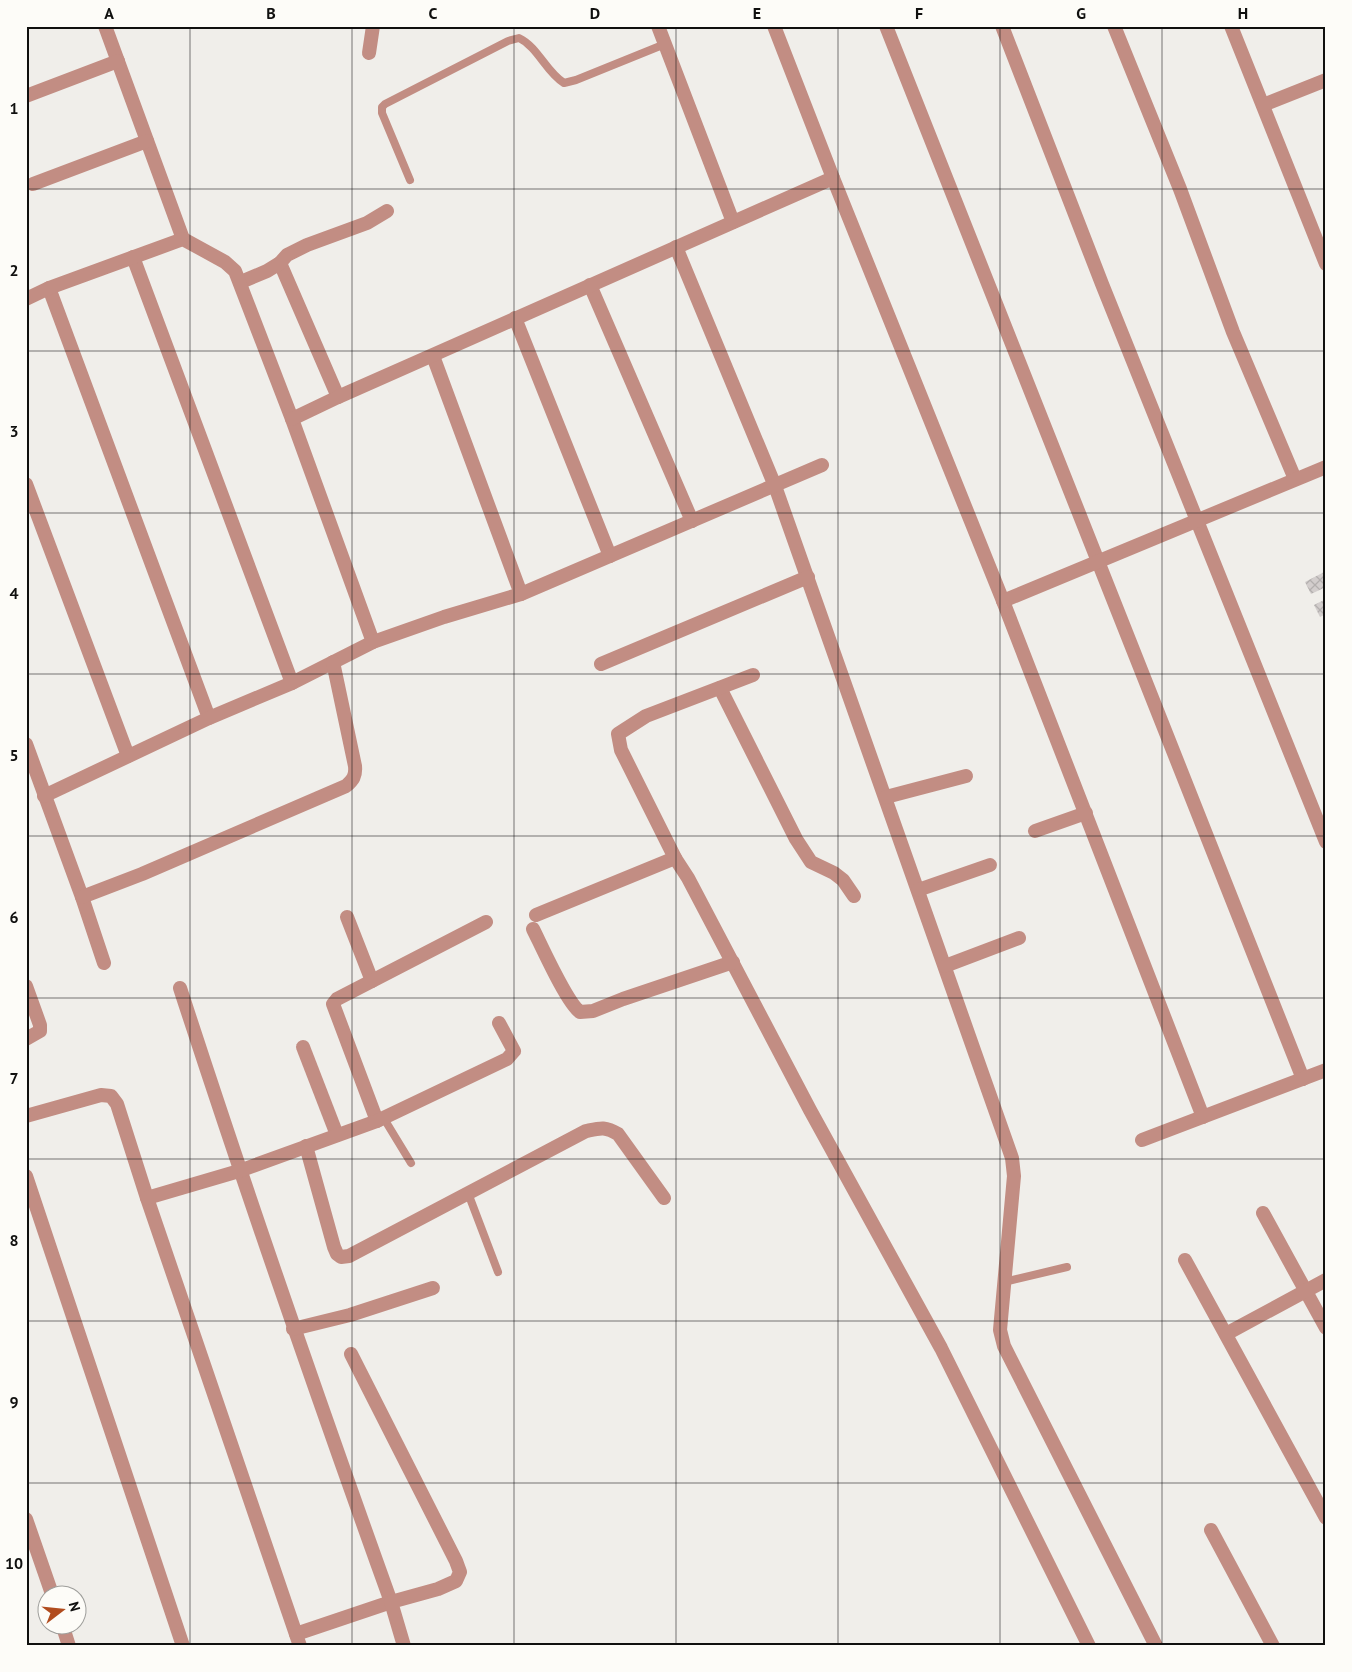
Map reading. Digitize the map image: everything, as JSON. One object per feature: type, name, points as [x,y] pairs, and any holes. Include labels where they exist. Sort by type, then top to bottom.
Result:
[{"type":"street","points":[[105,26],[183,239],[225,262],[235,270],[241,282],[373,642]]},
{"type":"street","points":[[369,53],[373,26]]},
{"type":"street","points":[[658,26],[733,222]]},
{"type":"street","points":[[774,26],[832,178],[1003,601],[1204,1117]]},
{"type":"street","points":[[886,26],[1304,1078]]},
{"type":"street","points":[[1002,26],[1102,284],[1326,842]]},
{"type":"street","points":[[1114,26],[1180,189],[1233,332],[1295,479]]},
{"type":"street","points":[[1231,26],[1326,264]]},
{"type":"street","points":[[26,96],[118,61]]},
{"type":"street","points":[[1263,105],[1326,80]]},
{"type":"street","points":[[33,184],[148,141]]},
{"type":"street","points":[[292,419],[832,178]]},
{"type":"street","points":[[241,282],[266,271],[280,263],[287,255],[307,245],[367,223],[387,211]]},
{"type":"street","points":[[26,299],[49,288],[183,239]]},
{"type":"street","points":[[676,247],[775,486],[1012,1158],[1014,1176],[1000,1330],[1004,1346],[1156,1646]]},
{"type":"street","points":[[133,257],[292,683]]},
{"type":"street","points":[[280,263],[338,397]]},
{"type":"street","points":[[590,285],[692,521]]},
{"type":"street","points":[[49,288],[209,718]]},
{"type":"street","points":[[515,318],[610,556]]},
{"type":"street","points":[[432,356],[521,594]]},
{"type":"street","points":[[44,796],[209,718],[292,683],[373,642],[444,616],[521,594],[775,486],[822,464]]},
{"type":"street","points":[[1003,601],[1326,467]]},
{"type":"street","points":[[26,484],[128,756]]},
{"type":"street","points":[[602,664],[808,576]]},
{"type":"street","points":[[82,897],[142,874],[346,786],[356,774],[332,662]]},
{"type":"street","points":[[753,675],[646,716],[618,734],[621,750],[675,858],[688,878],[810,1110],[941,1348],[1089,1646]]},
{"type":"street","points":[[720,688],[796,839],[806,855],[811,862],[834,873],[843,880],[854,896]]},
{"type":"street","points":[[26,744],[104,963]]},
{"type":"street","points":[[886,798],[966,776]]},
{"type":"street","points":[[1035,831],[1086,813]]},
{"type":"street","points":[[536,915],[675,858]]},
{"type":"street","points":[[918,890],[990,865]]},
{"type":"street","points":[[347,917],[372,981]]},
{"type":"street","points":[[380,1119],[333,1004],[337,999],[486,922]]},
{"type":"street","points":[[533,929],[575,1009],[580,1012],[593,1011],[732,962]]},
{"type":"street","points":[[945,966],[1019,938]]},
{"type":"street","points":[[26,986],[40,1025],[40,1031],[26,1039]]},
{"type":"street","points":[[180,988],[239,1171],[391,1602],[404,1646]]},
{"type":"street","points":[[147,1198],[239,1171],[380,1119],[507,1059],[514,1051],[499,1023]]},
{"type":"street","points":[[303,1047],[337,1135]]},
{"type":"street","points":[[1142,1140],[1326,1070]]},
{"type":"street","points":[[26,1116],[101,1095],[111,1096],[117,1104],[147,1198],[298,1640],[391,1602],[438,1589],[456,1581],[460,1572],[351,1354]]},
{"type":"street","points":[[306,1146],[334,1247],[337,1254],[341,1257],[349,1256],[586,1131],[601,1128],[609,1128],[618,1134],[664,1198]]},
{"type":"street","points":[[26,1176],[183,1646]]},
{"type":"street","points":[[1263,1213],[1326,1328]]},
{"type":"street","points":[[1185,1260],[1326,1518]]},
{"type":"street","points":[[1226,1334],[1326,1280]]},
{"type":"street","points":[[294,1330],[350,1315],[434,1288]]},
{"type":"street","points":[[27,1523],[48,1584]]},
{"type":"street","points":[[1211,1530],[1273,1646]]},
{"type":"street","points":[[65,1634],[69,1646]]},
{"type":"lane","points":[[410,180],[382,113],[382,107],[385,104],[508,41],[519,38],[526,41],[556,77],[564,83],[665,44]]},
{"type":"lane","points":[[380,1119],[411,1163]]},
{"type":"lane","points":[[468,1193],[498,1272]]},
{"type":"lane","points":[[1004,1282],[1067,1267]]},
{"type":"building","points":[[1326,571],[1326,587],[1311,594],[1305,582]]},
{"type":"building","points":[[1326,599],[1326,614],[1320,617],[1314,605]]}]
